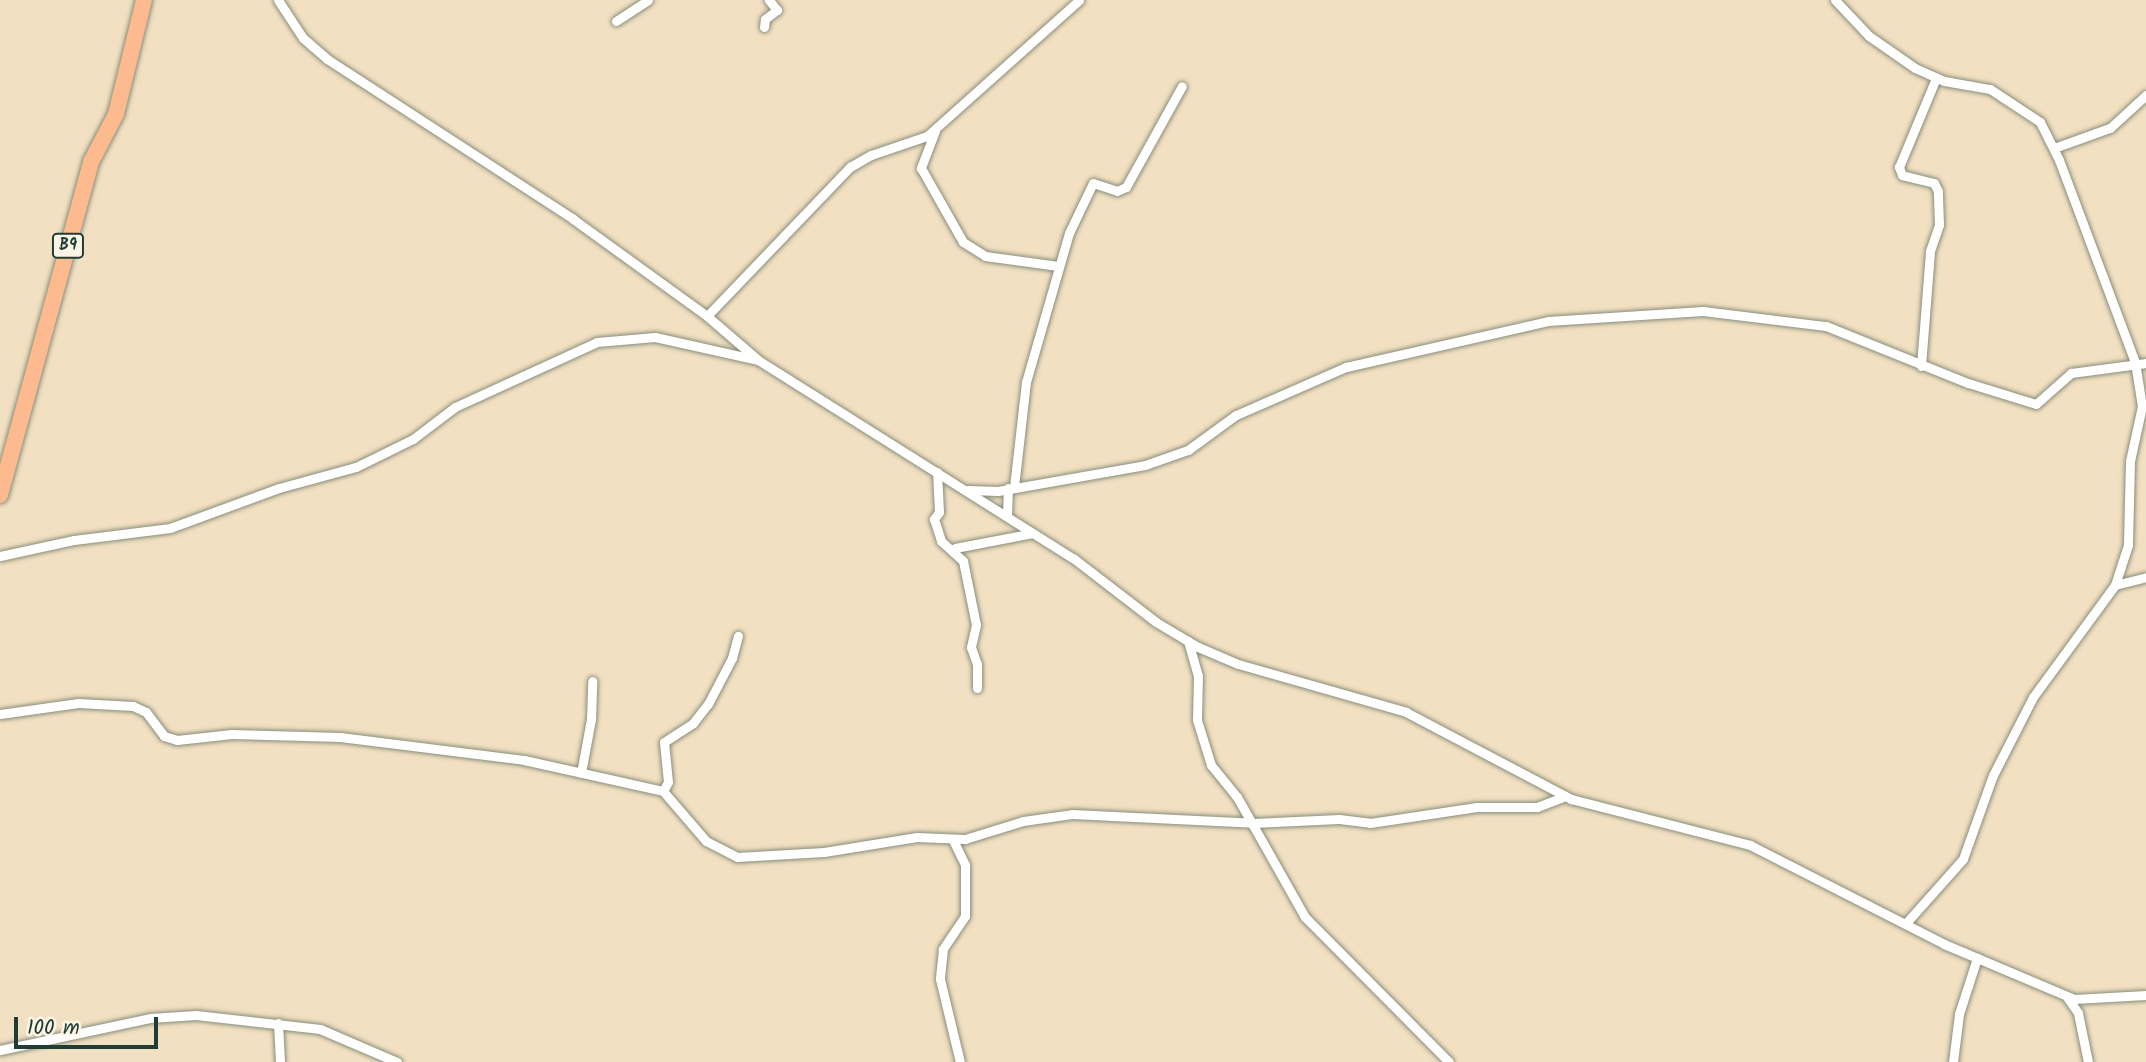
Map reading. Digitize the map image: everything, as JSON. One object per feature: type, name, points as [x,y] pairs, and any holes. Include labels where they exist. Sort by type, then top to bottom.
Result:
[{"type":"highway","name":"B9","points":[[0,495],[91,162],[116,114],[144,0]]},
{"type":"street","points":[[278,0],[303,38],[327,59],[531,191],[707,316],[758,360],[1007,516],[1188,641],[1238,664],[1406,712],[1565,796],[1728,837],[1977,958],[2066,996],[2084,1000],[2146,995]]},
{"type":"street","points":[[616,21],[648,0]]},
{"type":"street","points":[[764,27],[765,19],[777,10],[769,0]]},
{"type":"street","points":[[707,316],[850,167],[871,155],[927,136],[1080,0]]},
{"type":"street","points":[[1835,0],[1877,42],[1936,78],[1983,86],[2016,102],[2040,121],[2054,148],[2136,362],[2142,417],[2130,461],[2129,545],[2115,584],[2033,698],[1993,775],[1959,865],[1906,923]]},
{"type":"street","points":[[1921,366],[1930,251],[1939,225],[1937,191],[1934,183],[1902,175],[1899,167],[1936,78]]},
{"type":"street","points":[[1007,516],[1026,382],[1058,267],[1093,183],[1123,190],[1182,86]]},
{"type":"street","points":[[2054,148],[2110,128],[2146,95]]},
{"type":"street","points":[[923,163],[937,126]]},
{"type":"street","points":[[906,144],[918,149],[942,209],[972,250],[985,256],[1058,267]]},
{"type":"street","points":[[967,490],[1011,487],[1176,456],[1236,415],[1346,368],[1541,322],[1703,311],[1826,326],[1921,366],[2036,404],[2071,373],[2136,362],[2146,363]]},
{"type":"street","points":[[0,556],[74,540],[170,528],[279,488],[356,467],[421,433],[455,407],[597,342],[655,337],[758,360]]},
{"type":"street","points":[[937,472],[937,535],[955,548],[963,561],[976,625],[971,646],[978,664],[977,688]]},
{"type":"street","points":[[955,548],[1033,533]]},
{"type":"street","points":[[2115,584],[2146,577]]},
{"type":"street","points":[[663,791],[667,782],[664,742],[693,723],[708,704],[732,658],[738,636]]},
{"type":"street","points":[[1188,641],[1196,655],[1197,720],[1208,758],[1253,823],[1305,917],[1450,1062]]},
{"type":"street","points":[[581,773],[591,719],[592,681]]},
{"type":"street","points":[[0,714],[78,703],[133,706],[146,712],[164,736],[177,740],[232,734],[340,737],[524,760],[663,791],[706,841],[737,857],[824,852],[917,837],[953,840],[1023,821],[1072,814],[1253,823],[1314,818],[1387,822],[1477,807],[1537,807],[1565,796]]},
{"type":"street","points":[[953,840],[965,865],[965,916],[943,949],[940,978],[960,1062]]},
{"type":"street","points":[[1953,1062],[1959,1014],[1977,958]]},
{"type":"street","points":[[2066,996],[2078,1013],[2088,1062]]},
{"type":"street","points":[[0,1050],[167,1016],[278,1023],[320,1029],[397,1062]]},
{"type":"street","points":[[278,1023],[280,1062]]}]
